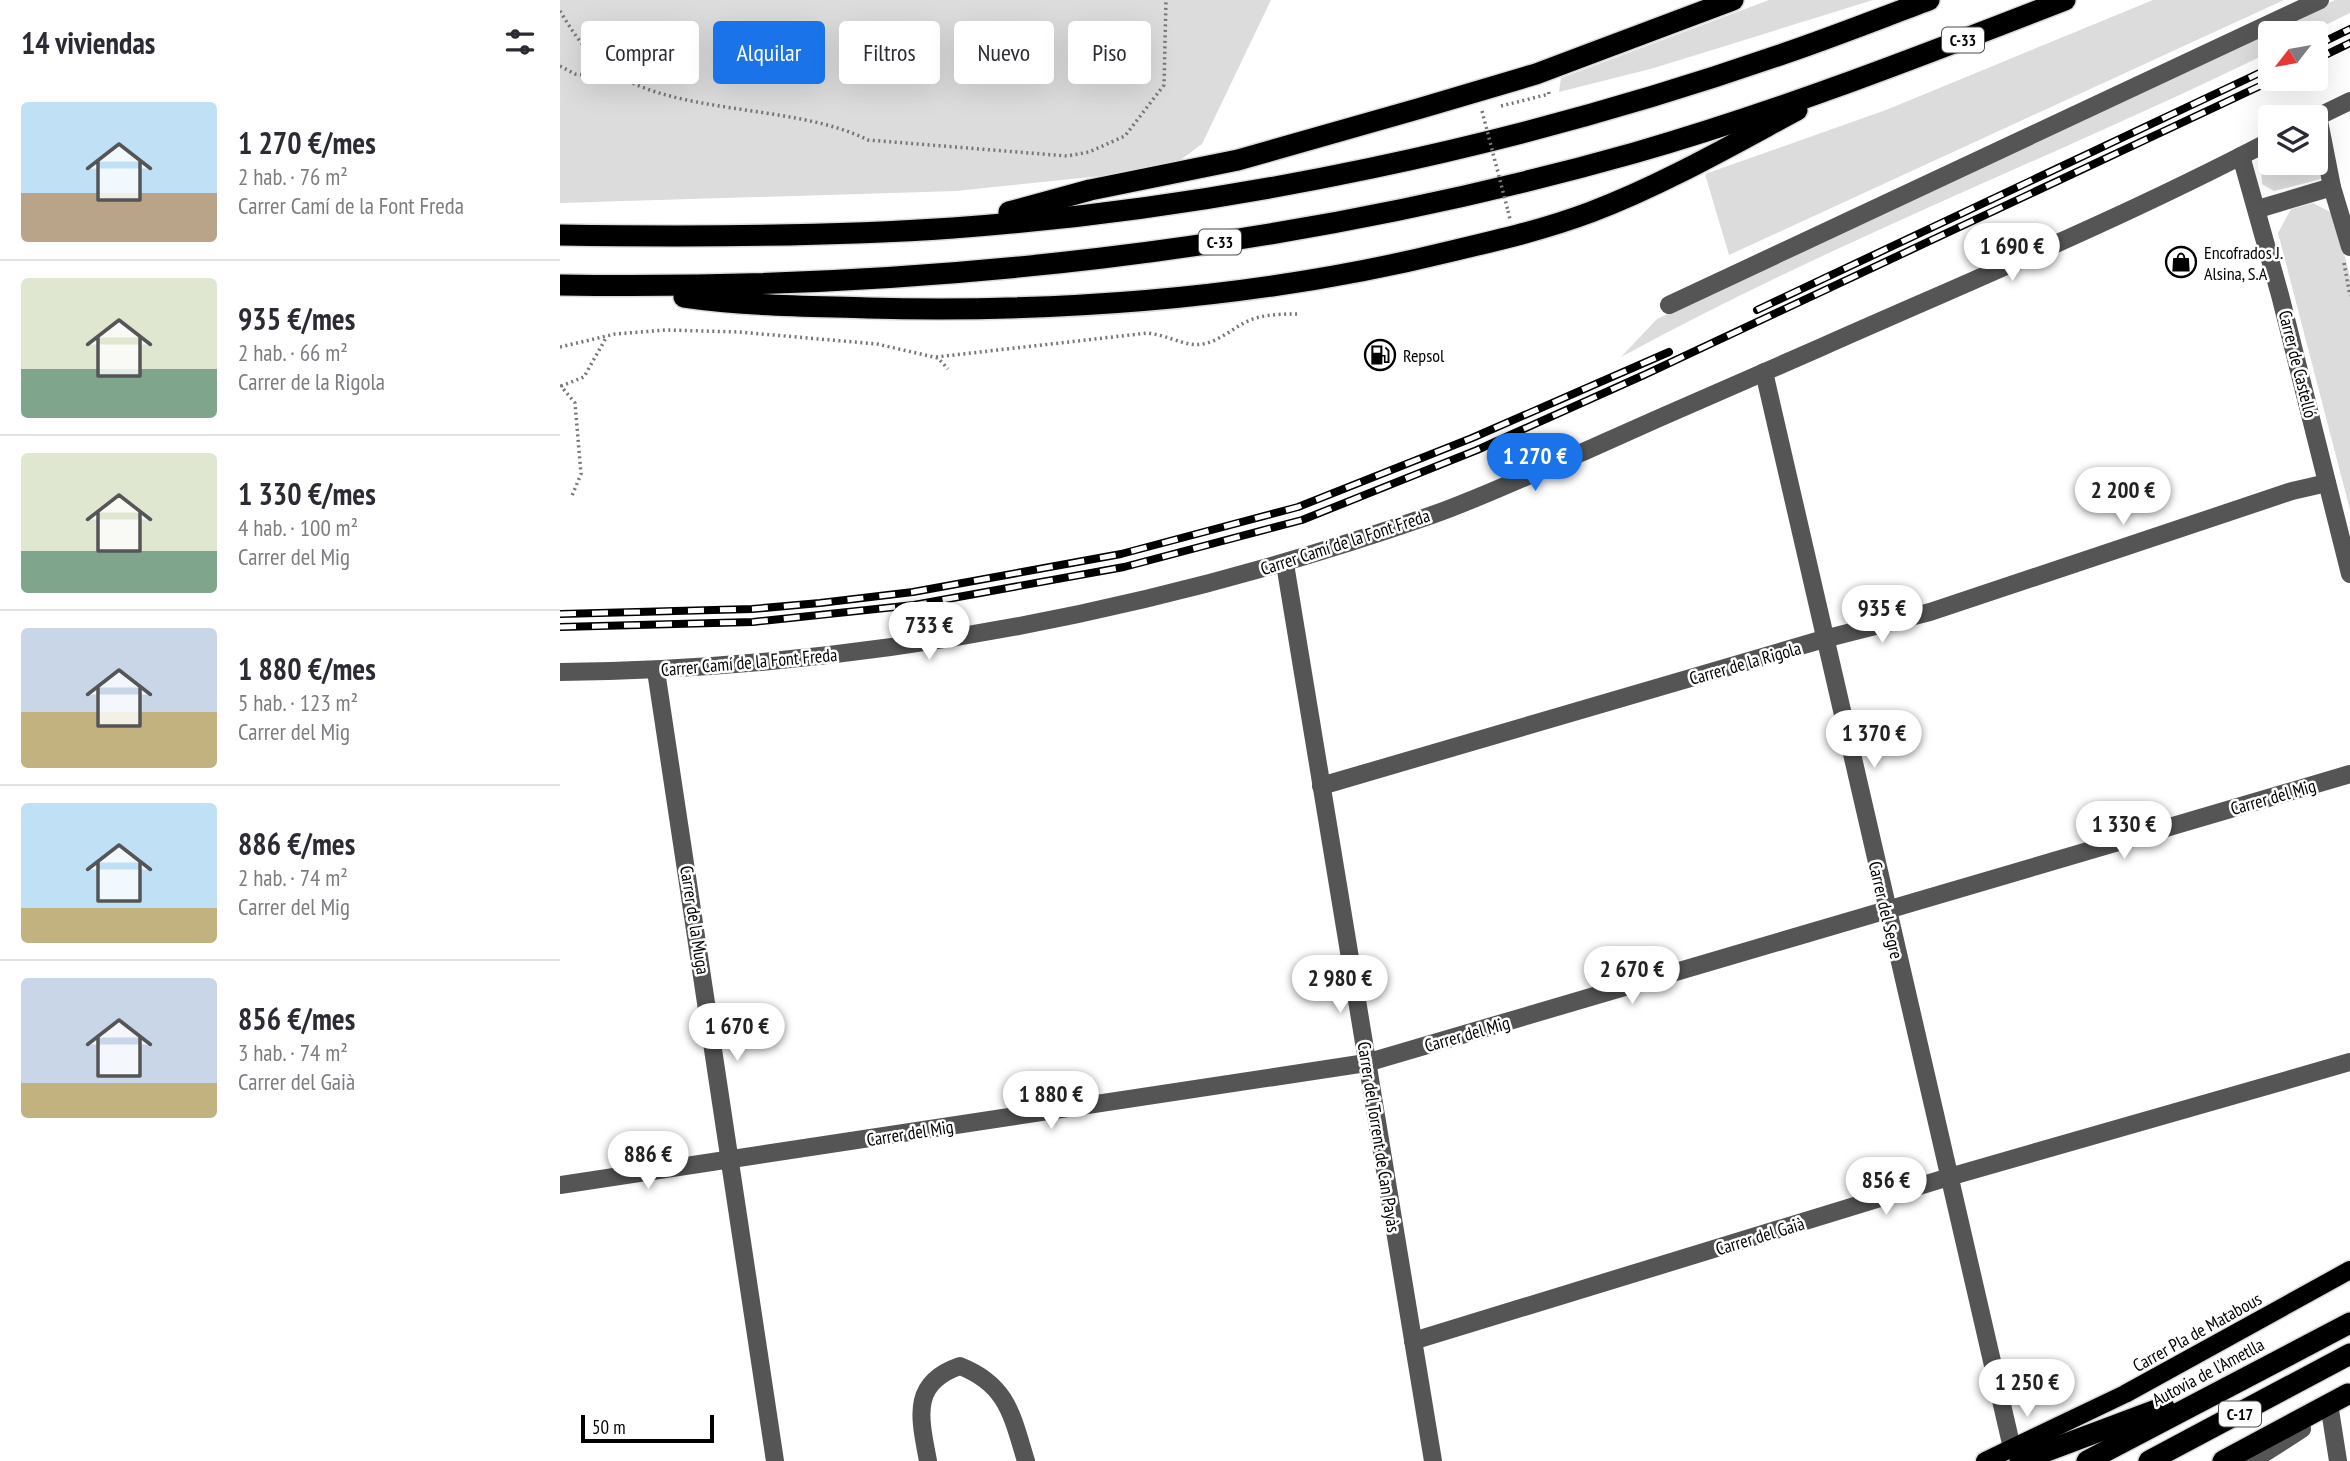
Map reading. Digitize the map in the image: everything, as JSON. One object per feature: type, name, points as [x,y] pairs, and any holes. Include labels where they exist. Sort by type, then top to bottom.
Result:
[{"type":"highway","points":[[953,228],[1090,190],[1238,160],[1391,117],[1536,74],[1733,0]]},
{"type":"highway","points":[[560,235],[785,235],[953,228],[1188,200],[1346,173],[1479,144],[1765,60],[1929,0]]},
{"type":"highway","name":"C-33","points":[[560,285],[710,286],[985,271],[1212,243],[1370,216],[1502,187],[1705,131],[2065,0]]},
{"type":"highway","points":[[617,286],[736,304],[924,309],[1146,300],[1326,277],[1432,256],[1554,225],[1591,212],[1703,160],[1859,77]]},
{"type":"highway","name":"Autovia de l'Ametlla","points":[[2087,1461],[2350,1323]]},
{"type":"highway","name":"C-17","points":[[2149,1461],[2350,1354]]},
{"type":"highway","points":[[2016,1455],[2236,1384]]},
{"type":"highway","points":[[2222,1461],[2349,1393]]},
{"type":"main road","name":"Carrer Pla de Matabous","points":[[1985,1461],[2016,1455],[2350,1270]]},
{"type":"street","points":[[1669,305],[2320,0]]},
{"type":"street","points":[[2328,111],[2350,101]]},
{"type":"street","name":"Carrer Camí de la Font Freda","points":[[560,672],[656,671],[849,653],[972,636],[1083,615],[1285,564],[1484,495],[2087,229],[2258,147]]},
{"type":"street","name":"Carrer de Castelló","points":[[2241,156],[2258,209],[2350,574]]},
{"type":"street","points":[[2328,170],[2347,250]]},
{"type":"street","points":[[2258,209],[2332,187]]},
{"type":"street","name":"Carrer del Segre","points":[[1764,372],[1886,911],[2016,1455]]},
{"type":"street","name":"Carrer de la Rigola","points":[[1321,786],[1824,639],[1930,612],[2280,495],[2328,483]]},
{"type":"street","name":"Carrer del Torrent de Can Payàs","points":[[1285,564],[1433,1461]]},
{"type":"street","name":"Carrer de la Muga","points":[[656,671],[775,1461]]},
{"type":"street","name":"Carrer del Mig","points":[[560,1185],[1366,1063],[2350,774]]},
{"type":"street","name":"Carrer del Gaià","points":[[1413,1341],[1949,1177],[2350,1062]]},
{"type":"street","points":[[928,1461],[921,1422],[922,1401],[928,1385],[942,1372],[960,1366],[980,1374],[999,1390],[1011,1413],[1026,1461]]},
{"type":"street","points":[[2252,1461],[2330,1410],[2349,1393]]},
{"type":"street","points":[[2330,1410],[2338,1461]]},
{"type":"path","points":[[640,84],[684,98],[840,126],[867,140],[1067,156],[1089,152],[1125,136],[1164,85],[1166,0]]},
{"type":"path","points":[[560,11],[581,41]]},
{"type":"path","points":[[560,66],[581,75]]},
{"type":"path","points":[[1482,111],[1508,211]]},
{"type":"path","points":[[2347,250],[2350,296]]},
{"type":"path","points":[[560,347],[607,336],[666,330],[739,332],[877,344],[934,358],[1148,333],[1170,336],[1191,344],[1229,334],[1261,316],[1299,314]]},
{"type":"path","points":[[571,498],[581,474],[575,403],[561,385],[584,377],[607,336]]},
{"type":"path","points":[[934,358],[948,369]]},
{"type":"shaded area","points":[[560,0],[1271,0],[1202,144],[1168,169],[956,191],[560,203]]},
{"type":"shaded area","points":[[1769,0],[1873,0],[1654,68],[1559,92],[1561,78]]},
{"type":"shaded area","points":[[2153,0],[2284,0],[1729,255],[1705,174],[1886,110]]},
{"type":"shaded area","points":[[2335,0],[2350,0],[2350,13],[2328,24],[2328,21],[2290,21]]},
{"type":"shaded area","points":[[2258,36],[2258,58],[1781,276],[1621,357],[1657,319]]},
{"type":"shaded area","points":[[2262,175],[2320,175],[2321,179],[2274,191],[2262,184]]},
{"type":"shaded area","points":[[2313,203],[2334,214],[2350,276],[2350,510],[2278,233],[2291,209]]},
{"type":"railway","points":[[2328,40],[2350,29]]},
{"type":"railway","points":[[2328,54],[2350,43]]},
{"type":"railway","points":[[1757,310],[2258,74]]},
{"type":"railway","points":[[560,627],[753,622],[914,605],[1124,567],[1302,520],[1477,450],[1644,375],[2258,87]]},
{"type":"railway","points":[[560,614],[752,609],[820,603],[913,592],[1121,554],[1298,507],[1472,438],[1669,352]]},
{"type":"place","name":"Encofrados J. Alsina, S.A","points":[[2181,262]]},
{"type":"place","name":"Repsol","points":[[1380,355]]}]
